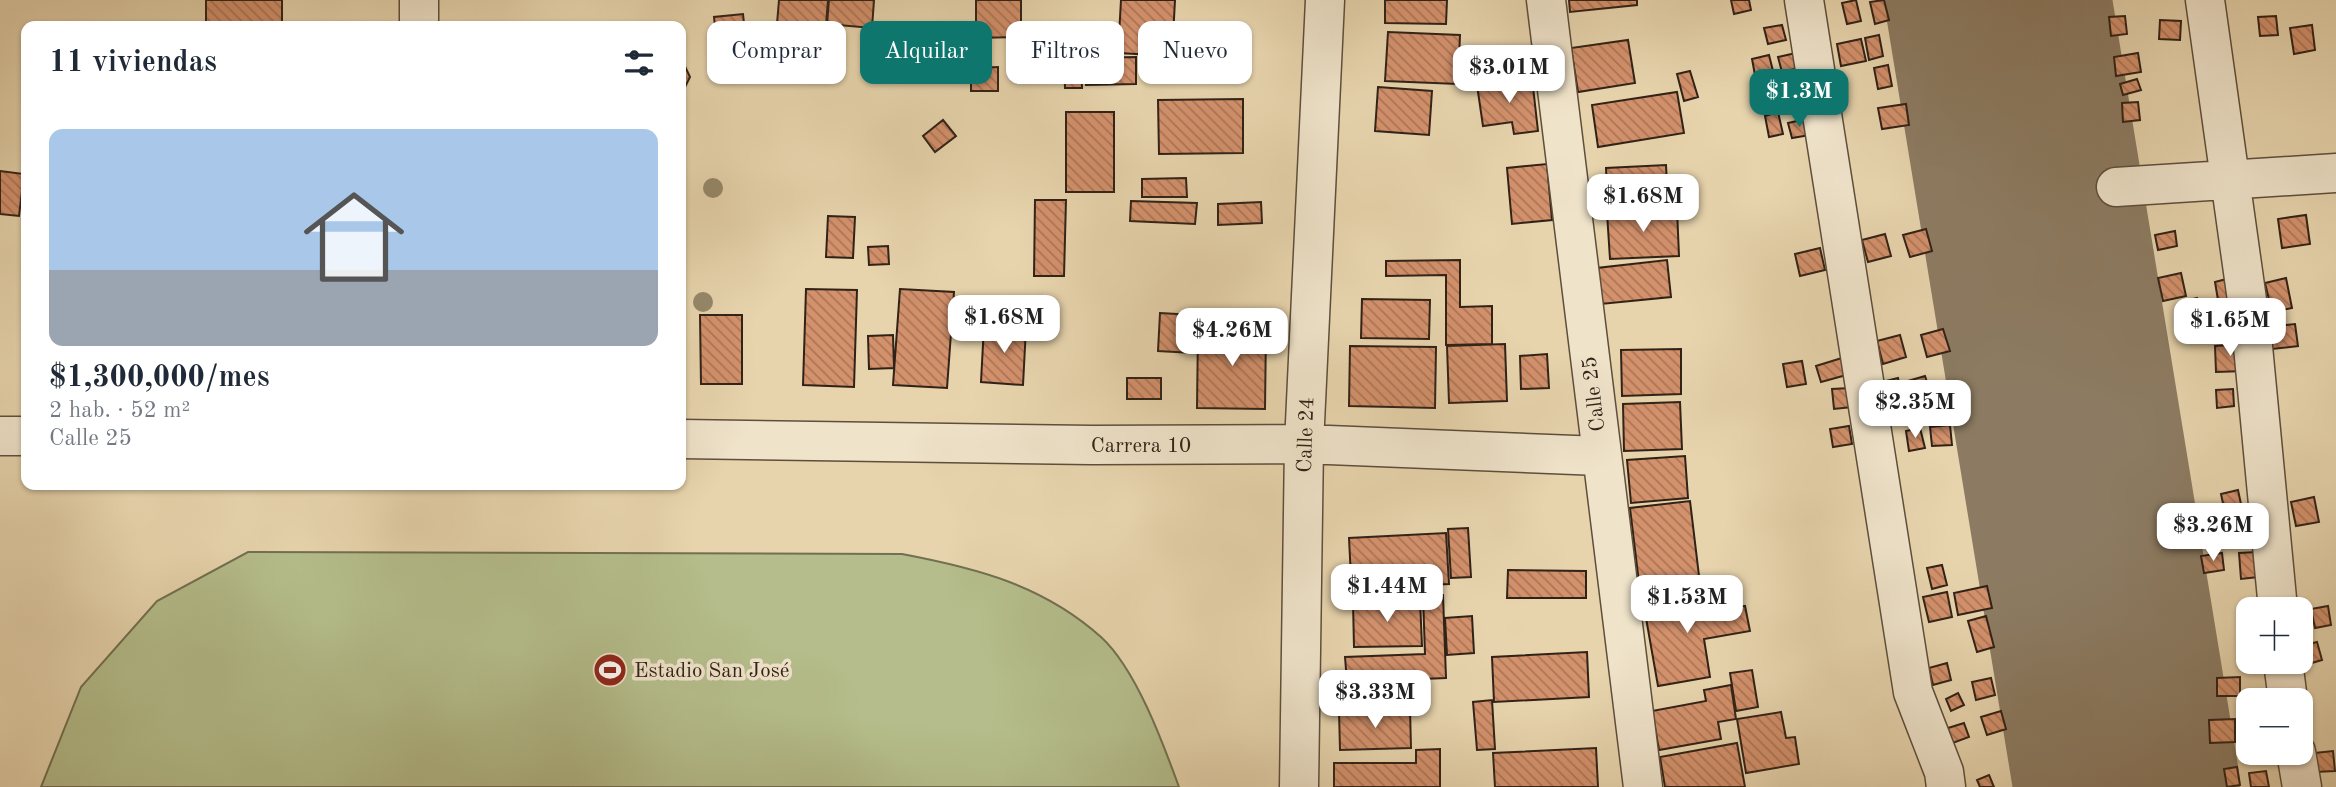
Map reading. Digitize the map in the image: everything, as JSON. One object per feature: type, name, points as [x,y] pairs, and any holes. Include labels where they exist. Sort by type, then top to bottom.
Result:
[{"type":"street","points":[[419,0],[419,21]]},
{"type":"street","name":"Calle 24","points":[[1299,787],[1304,444],[1325,0]]},
{"type":"street","name":"Calle 25","points":[[1546,0],[1600,456],[1643,787]]},
{"type":"street","points":[[1804,0],[1913,692],[1944,772],[1946,787]]},
{"type":"street","points":[[2205,0],[2228,180],[2252,336],[2277,597]]},
{"type":"street","points":[[2116,187],[2336,173]]},
{"type":"street","points":[[0,436],[21,436]]},
{"type":"street","name":"Carrera 10","points":[[686,439],[1092,445],[1304,444],[1600,456]]},
{"type":"street","points":[[2298,765],[2302,787]]},
{"type":"green space","name":"Estadio San José","points":[[248,552],[902,554],[956,566],[1007,581],[1032,592],[1079,619],[1101,637],[1114,651],[1137,687],[1157,729],[1179,787],[41,787],[81,687],[157,601]]},
{"type":"building","points":[[206,0],[282,0],[282,21],[206,21]]},
{"type":"building","points":[[779,0],[828,0],[826,21],[777,21]]},
{"type":"building","points":[[829,0],[874,0],[872,21],[860,21],[860,27],[846,26],[846,21],[827,21]]},
{"type":"building","points":[[976,0],[1021,0],[1021,21],[1006,21],[1006,37],[992,38],[992,21],[976,21]]},
{"type":"building","points":[[1121,0],[1175,0],[1174,21],[1138,21],[1138,54],[1124,53],[1124,21],[1120,21]]},
{"type":"building","points":[[1385,0],[1447,0],[1446,24],[1385,23]]},
{"type":"building","points":[[1569,0],[1637,0],[1637,5],[1570,12]]},
{"type":"building","points":[[1731,0],[1749,0],[1751,10],[1734,14]]},
{"type":"building","points":[[1856,0],[1861,21],[1847,24],[1842,3]]},
{"type":"building","points":[[1884,0],[1889,20],[1875,24],[1870,2]]},
{"type":"building","points":[[743,14],[744,21],[714,21],[714,17]]},
{"type":"building","points":[[2125,16],[2127,34],[2111,36],[2109,17]]},
{"type":"building","points":[[2276,16],[2278,35],[2260,36],[2258,17]]},
{"type":"building","points":[[2160,20],[2181,21],[2180,40],[2159,39]]},
{"type":"building","points":[[1782,25],[1786,40],[1768,44],[1764,28]]},
{"type":"building","points":[[2312,25],[2315,50],[2294,54],[2290,28]]},
{"type":"building","points":[[1388,32],[1460,35],[1458,84],[1385,81]]},
{"type":"building","points":[[1879,35],[1883,56],[1869,60],[1865,38]]},
{"type":"building","points":[[1861,39],[1866,61],[1841,66],[1837,44]]},
{"type":"building","points":[[1628,40],[1635,83],[1578,92],[1571,48]]},
{"type":"building","points":[[1796,53],[1799,68],[1782,72],[1778,57]]},
{"type":"building","points":[[2138,53],[2141,72],[2116,76],[2114,57]]},
{"type":"building","points":[[1769,55],[1773,71],[1755,75],[1752,59]]},
{"type":"building","points":[[1124,57],[1136,57],[1136,84],[1086,85],[1124,84]]},
{"type":"building","points":[[1888,65],[1892,86],[1878,89],[1874,68]]},
{"type":"building","points":[[992,67],[998,67],[998,91],[971,91],[971,84],[992,84]]},
{"type":"building","points":[[686,69],[690,77],[686,85]]},
{"type":"building","points":[[1690,71],[1698,97],[1684,101],[1677,74]]},
{"type":"building","points":[[1532,78],[1538,131],[1514,134],[1512,122],[1483,126],[1477,85]]},
{"type":"building","points":[[1770,79],[1775,101],[1761,104],[1757,82]]},
{"type":"building","points":[[2137,79],[2141,90],[2123,95],[2120,84]]},
{"type":"building","points":[[1065,84],[1082,84],[1082,88],[1065,88]]},
{"type":"building","points":[[1378,87],[1432,91],[1429,135],[1375,131]]},
{"type":"building","points":[[1677,92],[1684,133],[1598,147],[1592,105]]},
{"type":"building","points":[[1796,92],[1800,108],[1782,112],[1779,96]]},
{"type":"building","points":[[1243,99],[1243,153],[1159,154],[1158,100]]},
{"type":"building","points":[[2138,102],[2140,120],[2123,122],[2122,103]]},
{"type":"building","points":[[1906,104],[1909,125],[1882,129],[1878,108]]},
{"type":"building","points":[[1066,112],[1114,112],[1114,192],[1066,192]]},
{"type":"building","points":[[1778,112],[1783,134],[1769,137],[1765,116]]},
{"type":"building","points":[[1806,119],[1810,135],[1792,138],[1788,123]]},
{"type":"building","points":[[943,120],[956,136],[935,152],[923,136]]},
{"type":"building","points":[[1547,164],[1552,220],[1512,224],[1507,168]]},
{"type":"building","points":[[1666,165],[1668,206],[1608,209],[1606,168]]},
{"type":"building","points":[[0,171],[21,174],[19,216],[0,214]]},
{"type":"building","points":[[1186,178],[1187,197],[1142,197],[1142,179]]},
{"type":"building","points":[[1035,200],[1066,200],[1064,276],[1034,276]]},
{"type":"building","points":[[1131,201],[1197,203],[1195,224],[1130,221]]},
{"type":"building","points":[[1261,202],[1262,223],[1218,225],[1218,204]]},
{"type":"building","points":[[1677,209],[1679,256],[1610,259],[1607,213]]},
{"type":"building","points":[[2306,215],[2310,244],[2282,248],[2278,219]]},
{"type":"building","points":[[828,216],[855,217],[853,258],[826,257]]},
{"type":"building","points":[[1926,229],[1932,251],[1910,257],[1903,235]]},
{"type":"building","points":[[2175,231],[2177,246],[2158,250],[2155,235]]},
{"type":"building","points":[[1885,234],[1891,256],[1868,262],[1862,240]]},
{"type":"building","points":[[888,246],[889,264],[869,265],[868,247]]},
{"type":"building","points":[[1820,248],[1825,270],[1800,276],[1795,254]]},
{"type":"building","points":[[1460,260],[1460,307],[1492,306],[1492,344],[1446,345],[1446,275],[1386,276],[1386,261]]},
{"type":"building","points":[[1667,260],[1671,297],[1601,304],[1597,268]]},
{"type":"building","points":[[2181,273],[2186,296],[2163,301],[2158,278]]},
{"type":"building","points":[[2230,278],[2235,303],[2219,306],[2215,282]]},
{"type":"building","points":[[2286,278],[2292,308],[2272,312],[2265,283]]},
{"type":"building","points":[[806,289],[857,290],[854,387],[803,385]]},
{"type":"building","points":[[900,289],[954,292],[947,388],[893,385]]},
{"type":"building","points":[[2197,298],[2200,313],[2183,317],[2180,302]]},
{"type":"building","points":[[1362,299],[1430,300],[1429,339],[1361,338]]},
{"type":"building","points":[[1160,313],[1194,315],[1193,353],[1158,351]]},
{"type":"building","points":[[700,315],[742,315],[742,384],[701,384]]},
{"type":"building","points":[[2295,324],[2298,346],[2272,349],[2269,327]]},
{"type":"building","points":[[984,325],[1026,328],[1023,385],[981,382]]},
{"type":"building","points":[[1198,328],[1266,329],[1265,409],[1197,408]]},
{"type":"building","points":[[1943,329],[1950,351],[1927,357],[1921,335]]},
{"type":"building","points":[[893,335],[894,368],[869,369],[868,336]]},
{"type":"building","points":[[1900,335],[1906,357],[1883,364],[1877,341]]},
{"type":"building","points":[[1505,344],[1507,401],[1449,403],[1447,346]]},
{"type":"building","points":[[2244,344],[2245,371],[2216,372],[2215,346]]},
{"type":"building","points":[[1350,346],[1436,347],[1435,408],[1349,406]]},
{"type":"building","points":[[1681,349],[1681,394],[1622,396],[1621,350]]},
{"type":"building","points":[[1547,354],[1549,388],[1521,389],[1520,356]]},
{"type":"building","points":[[1845,357],[1850,374],[1821,382],[1816,366]]},
{"type":"building","points":[[1802,361],[1806,384],[1787,387],[1783,364]]},
{"type":"building","points":[[1925,376],[1930,391],[1912,397],[1908,381]]},
{"type":"building","points":[[1127,378],[1161,378],[1161,399],[1127,399]]},
{"type":"building","points":[[1898,378],[1902,397],[1886,401],[1882,382]]},
{"type":"building","points":[[1850,388],[1852,407],[1834,409],[1832,389]]},
{"type":"building","points":[[2233,389],[2234,406],[2217,408],[2216,390]]},
{"type":"building","points":[[1680,402],[1682,449],[1624,451],[1623,404]]},
{"type":"building","points":[[1950,425],[1952,445],[1932,446],[1930,427]]},
{"type":"building","points":[[1849,426],[1852,444],[1833,447],[1830,429]]},
{"type":"building","points":[[1920,428],[1925,448],[1909,451],[1906,431]]},
{"type":"building","points":[[1685,456],[1688,498],[1631,503],[1627,460]]},
{"type":"building","points":[[2238,490],[2242,509],[2225,513],[2221,494]]},
{"type":"building","points":[[2314,497],[2319,522],[2296,526],[2291,502]]},
{"type":"building","points":[[1690,501],[1700,584],[1640,591],[1630,508]]},
{"type":"building","points":[[2234,520],[2236,531],[2220,535],[2217,524]]},
{"type":"building","points":[[1468,528],[1471,577],[1451,578],[1448,529]]},
{"type":"building","points":[[1446,533],[1449,584],[1369,588],[1369,578],[1351,578],[1349,538]]},
{"type":"building","points":[[2256,552],[2258,577],[2241,579],[2239,553]]},
{"type":"building","points":[[2222,553],[2224,570],[2204,573],[2201,556]]},
{"type":"building","points":[[1942,565],[1947,585],[1932,589],[1927,568]]},
{"type":"building","points":[[1508,570],[1586,571],[1586,598],[1507,598]]},
{"type":"building","points":[[1987,586],[1992,608],[1958,615],[1954,593]]},
{"type":"building","points":[[1700,591],[1703,613],[1745,606],[1750,631],[1704,639],[1710,677],[1658,686],[1643,601]]},
{"type":"building","points":[[1947,592],[1952,617],[1929,622],[1923,597]]},
{"type":"building","points":[[1443,595],[1446,678],[1347,682],[1345,657],[1425,654],[1423,596]]},
{"type":"building","points":[[1420,600],[1422,646],[1354,647],[1353,602]]},
{"type":"building","points":[[2328,606],[2331,625],[2315,628],[2313,609]]},
{"type":"building","points":[[1472,616],[1474,653],[1447,655],[1445,618]]},
{"type":"building","points":[[1986,616],[1994,647],[1977,652],[1968,621]]},
{"type":"building","points":[[2317,642],[2322,660],[2313,663],[2313,643]]},
{"type":"building","points":[[1587,652],[1589,697],[1494,702],[1492,657]]},
{"type":"building","points":[[1947,663],[1951,680],[1933,685],[1929,668]]},
{"type":"building","points":[[1752,670],[1758,707],[1736,711],[1730,673]]},
{"type":"building","points":[[2240,677],[2240,688],[2236,688],[2236,696],[2217,696],[2217,678]]},
{"type":"building","points":[[1991,678],[1995,695],[1976,700],[1972,682]]},
{"type":"building","points":[[1731,685],[1736,719],[1718,722],[1721,739],[1659,750],[1652,711],[1706,701],[1704,690]]},
{"type":"building","points":[[1958,693],[1964,705],[1951,711],[1946,699]]},
{"type":"building","points":[[1492,700],[1495,749],[1477,750],[1473,702]]},
{"type":"building","points":[[1410,709],[1411,748],[1340,750],[1339,711]]},
{"type":"building","points":[[2001,711],[2006,729],[1987,735],[1981,717]]},
{"type":"building","points":[[1781,712],[1786,738],[1795,737],[1799,764],[1746,773],[1737,719]]},
{"type":"building","points":[[2235,719],[2235,742],[2210,743],[2209,720]]},
{"type":"building","points":[[1964,723],[1969,737],[1950,744],[1945,729]]},
{"type":"building","points":[[1737,743],[1745,787],[1665,787],[1660,757]]},
{"type":"building","points":[[1596,748],[1598,787],[1495,787],[1493,753]]},
{"type":"building","points":[[1440,749],[1440,787],[1334,787],[1334,763],[1416,763],[1416,750]]},
{"type":"building","points":[[2333,751],[2335,771],[2315,772],[2315,753]]},
{"type":"building","points":[[2237,767],[2240,785],[2227,787],[2224,769]]},
{"type":"building","points":[[2266,771],[2269,787],[2251,787],[2249,773]]},
{"type":"building","points":[[1989,775],[1994,787],[1980,787],[1977,780]]},
{"type":"runway","points":[[1998,0],[2127,787]]},
{"type":"place","name":"Estadio San José","points":[[610,670]]}]
